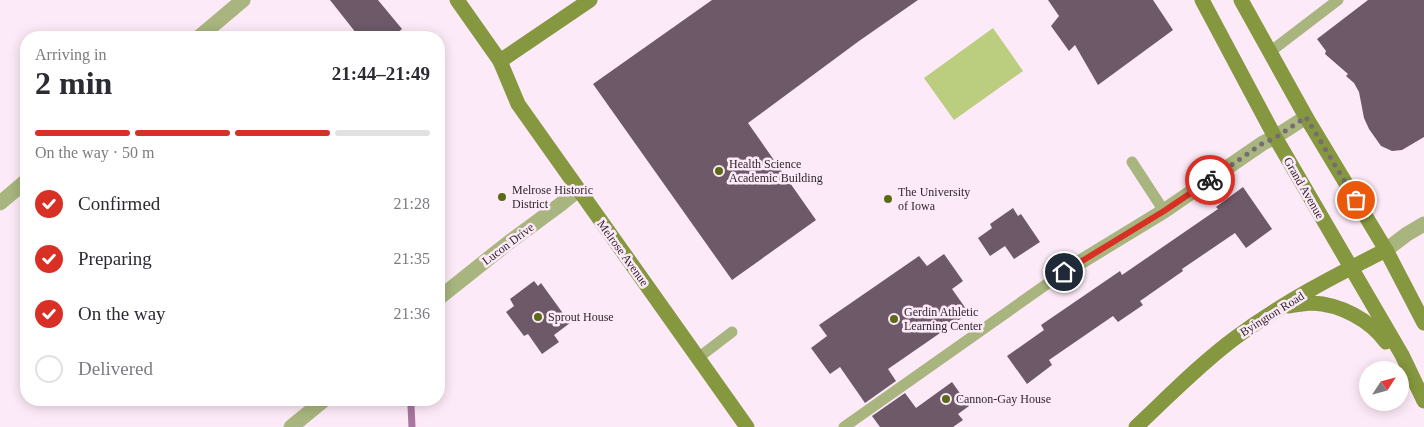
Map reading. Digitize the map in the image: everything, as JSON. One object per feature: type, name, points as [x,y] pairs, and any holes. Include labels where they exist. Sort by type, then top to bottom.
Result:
[{"type":"main road","name":"Melrose Avenue","points":[[457,0],[500,62],[518,104],[747,427]]},
{"type":"main road","points":[[500,62],[590,0]]},
{"type":"main road","name":"Grand Avenue","points":[[1202,0],[1275,138],[1410,372],[1424,401]]},
{"type":"main road","points":[[1241,0],[1306,117],[1386,250],[1424,323]]},
{"type":"main road","name":"Byington Road","points":[[1136,427],[1233,339],[1278,308],[1386,250]]},
{"type":"main road","points":[[1278,308],[1312,303],[1344,310],[1366,321],[1381,335],[1410,372]]},
{"type":"street","points":[[206,31],[243,0]]},
{"type":"street","points":[[1064,272],[1164,211],[1263,143],[1275,138],[1306,117]]},
{"type":"street","points":[[0,202],[20,186]]},
{"type":"street","name":"Lucon Drive","points":[[445,293],[578,190]]},
{"type":"street","name":"Byington Road","points":[[1386,250],[1424,224]]},
{"type":"street","points":[[291,427],[317,406]]},
{"type":"lane","points":[[1270,52],[1338,0]]},
{"type":"lane","points":[[1132,162],[1164,211]]},
{"type":"lane","points":[[844,427],[1064,272]]},
{"type":"lane","points":[[698,358],[732,332]]},
{"type":"green space","points":[[993,28],[1023,71],[954,120],[924,78]]},
{"type":"building","points":[[330,0],[378,0],[402,29],[400,31],[354,31]]},
{"type":"building","name":"Health Science Academic Building","points":[[712,0],[918,0],[748,123],[816,220],[732,280],[593,84]]},
{"type":"building","points":[[1048,0],[1153,0],[1173,30],[1098,85],[1075,45],[1069,51],[1051,26],[1059,16]]},
{"type":"building","points":[[1368,0],[1424,0],[1424,137],[1402,150],[1392,151],[1381,146],[1364,118],[1359,92],[1354,83],[1346,76],[1348,74],[1325,54],[1326,51],[1317,39]]},
{"type":"building","points":[[1243,187],[1272,229],[1246,248],[1235,233],[1182,269],[1183,271],[1140,301],[1143,305],[1118,322],[1113,316],[1049,360],[1052,365],[1027,384],[1007,356],[1044,330],[1041,325],[1120,271],[1122,275],[1218,209],[1216,207]]},
{"type":"building","points":[[1013,208],[1018,216],[1021,214],[1040,242],[1014,259],[1005,246],[990,256],[978,238],[992,228],[990,224]]},
{"type":"building","name":"Gerdin Athletic Learning Center","points":[[944,254],[963,281],[952,289],[969,313],[888,369],[896,381],[865,403],[840,367],[830,374],[811,348],[827,336],[819,325],[919,256],[927,266]]},
{"type":"building","name":"Sprout House","points":[[534,281],[538,286],[541,283],[570,323],[554,335],[559,342],[542,354],[528,334],[524,336],[506,312],[514,306],[510,299]]},
{"type":"building","name":"Cannon-Gay House","points":[[952,382],[969,406],[958,414],[963,420],[953,427],[880,427],[872,416],[905,393],[916,408]]},
{"type":"waterway","points":[[411,406],[412,427]]},
{"type":"way so far","points":[[1210,180],[1263,143],[1275,138],[1306,117],[1356,200]]},
{"type":"place","name":"Health Science Academic Building","points":[[719,171]]},
{"type":"place","name":"Melrose Historic District","points":[[502,197]]},
{"type":"place","name":"The University of Iowa","points":[[888,199]]},
{"type":"place","name":"Sprout House","points":[[538,317]]},
{"type":"place","name":"Gerdin Athletic Learning Center","points":[[894,319]]},
{"type":"place","name":"Cannon-Gay House","points":[[946,399]]},
{"type":"route","points":[[1064,272],[1164,211],[1210,180]]}]
